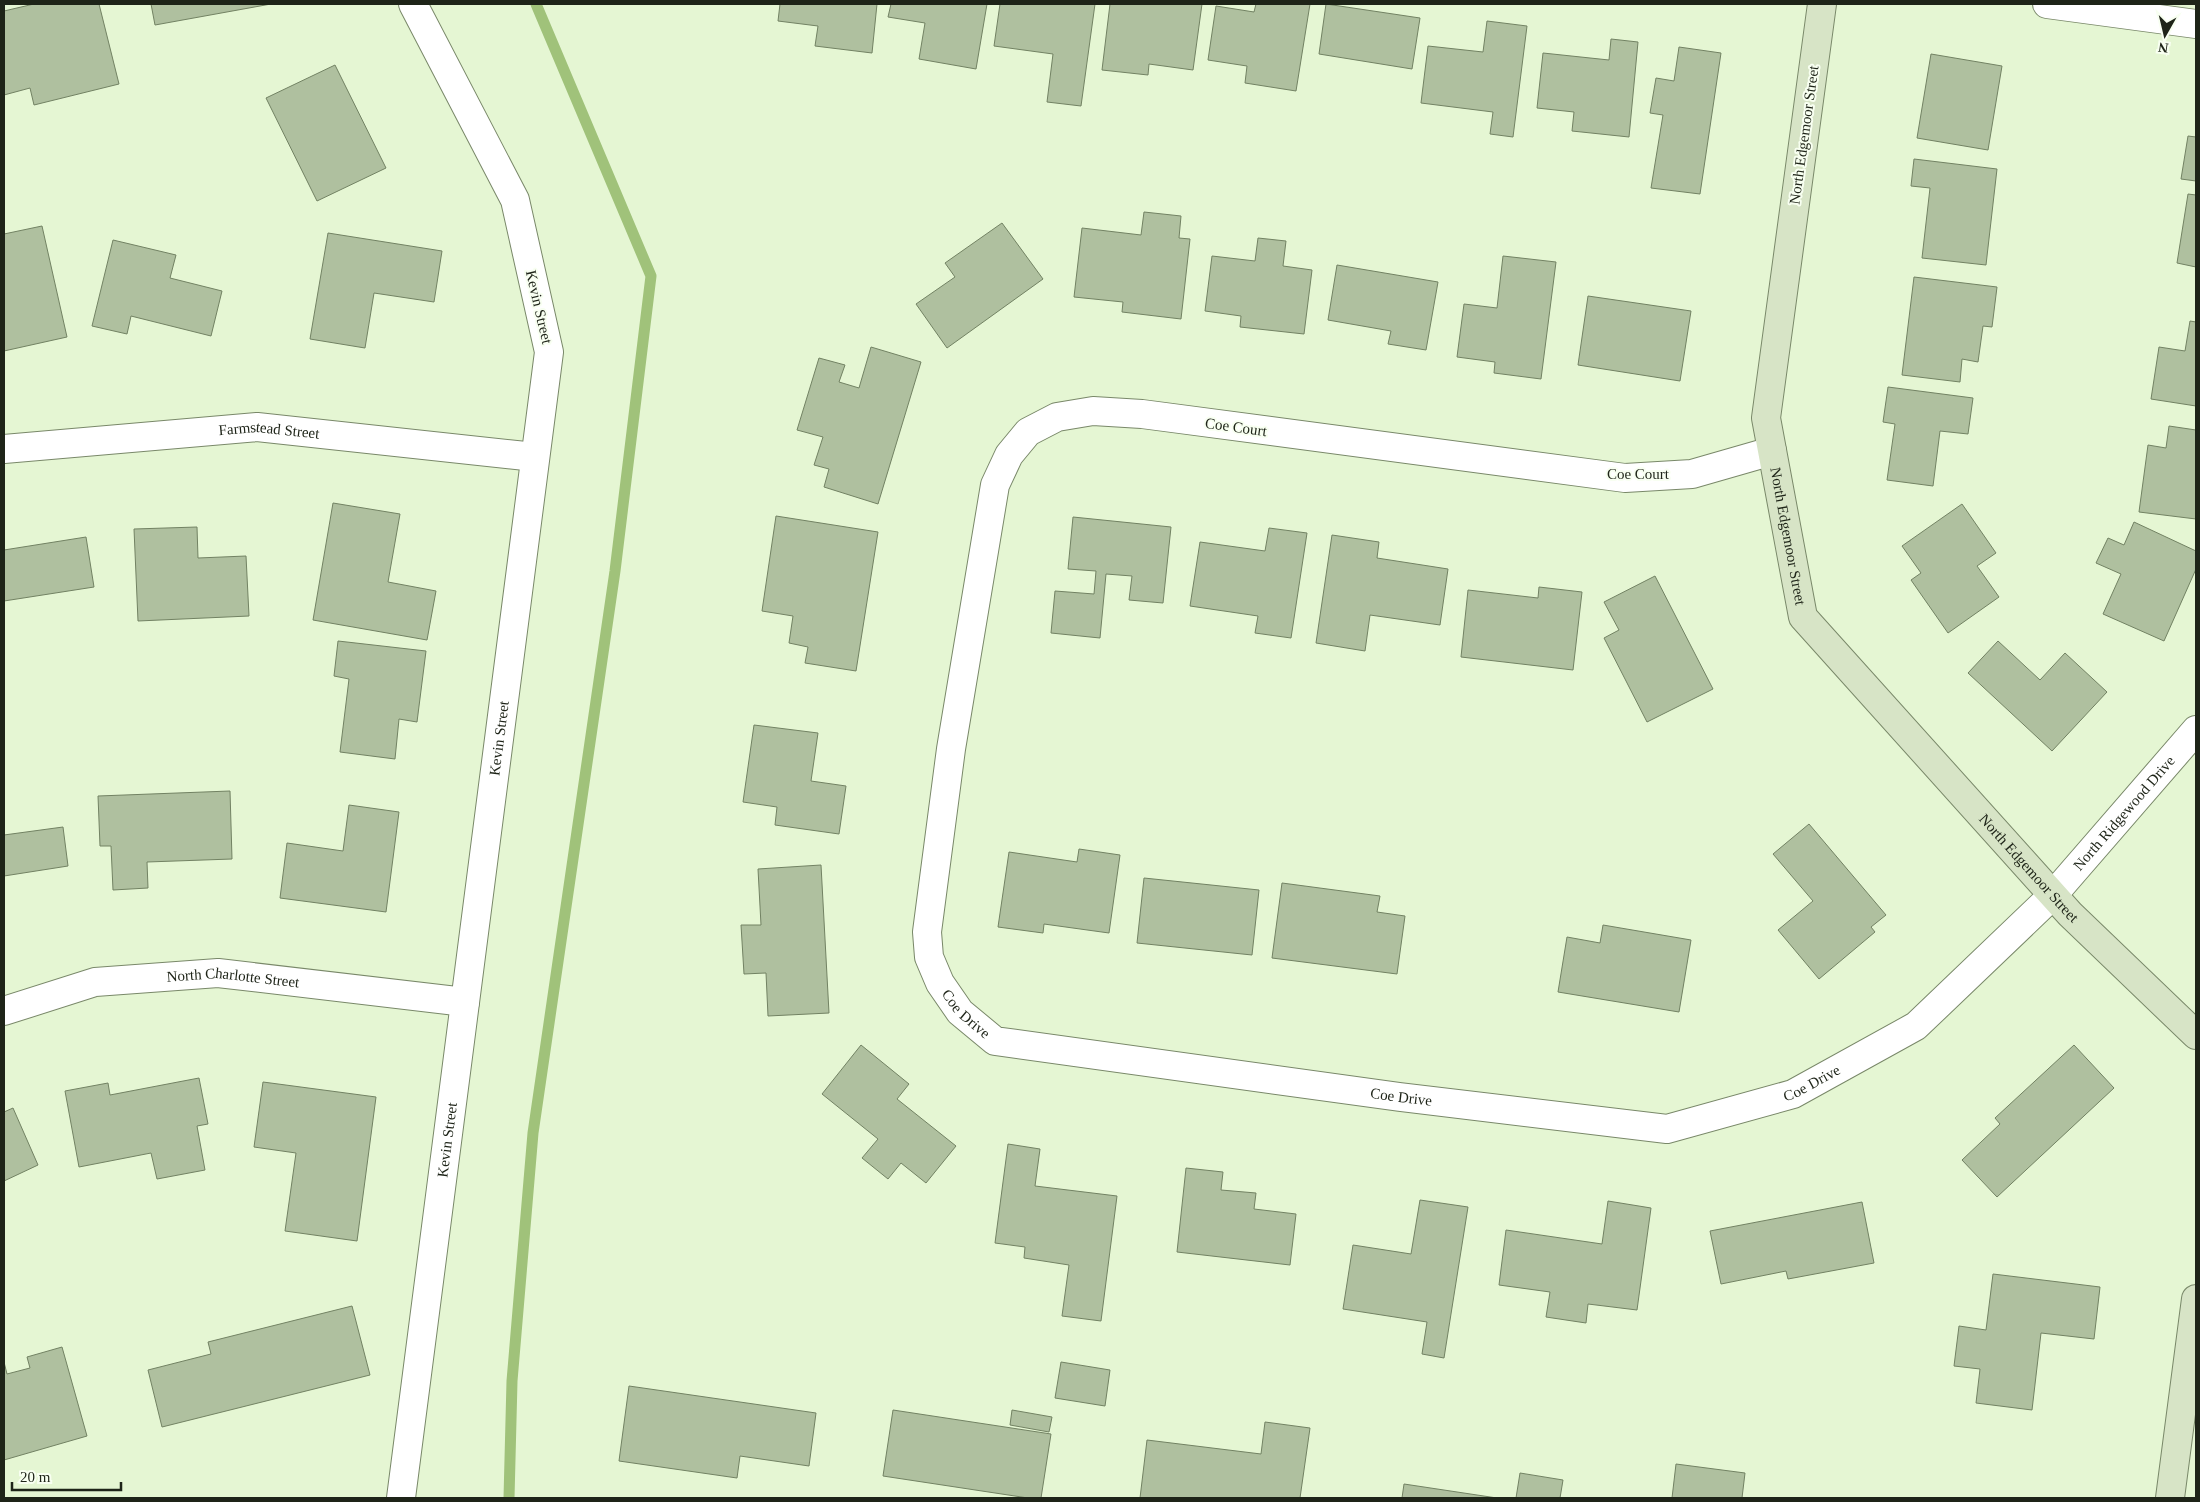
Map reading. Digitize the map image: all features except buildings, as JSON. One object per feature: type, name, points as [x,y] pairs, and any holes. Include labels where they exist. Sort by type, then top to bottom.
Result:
[{"type":"street","name":"Kevin Street","points":[[401,1498],[549,352],[515,200],[412,4]]},
{"type":"street","name":"North Edgemoor Street","points":[[1822,4],[1766,418],[1803,616],[2053,895],[2196,1035]]},
{"type":"street","points":[[2047,4],[2196,24]]},
{"type":"street","name":"Coe Court","points":[[952,748],[995,485],[1009,455],[1028,432],[1057,417],[1093,411],[1142,414],[1625,478],[1692,474],[1772,451]]},
{"type":"street","name":"Farmstead Street","points":[[4,449],[258,427],[536,457]]},
{"type":"street","name":"North Ridgewood Drive","points":[[2053,895],[2196,730]]},
{"type":"street","name":"Coe Drive","points":[[952,748],[927,932],[929,957],[940,983],[960,1012],[995,1041],[1400,1097],[1667,1129],[1793,1094],[1916,1026],[2053,895]]},
{"type":"street","name":"North Charlotte Street","points":[[4,1010],[95,982],[218,973],[465,1002]]},
{"type":"street","points":[[2170,1498],[2196,1299]]},
{"type":"waterway","points":[[509,1498],[512,1381],[533,1133],[615,571],[651,276],[536,4]]}]
